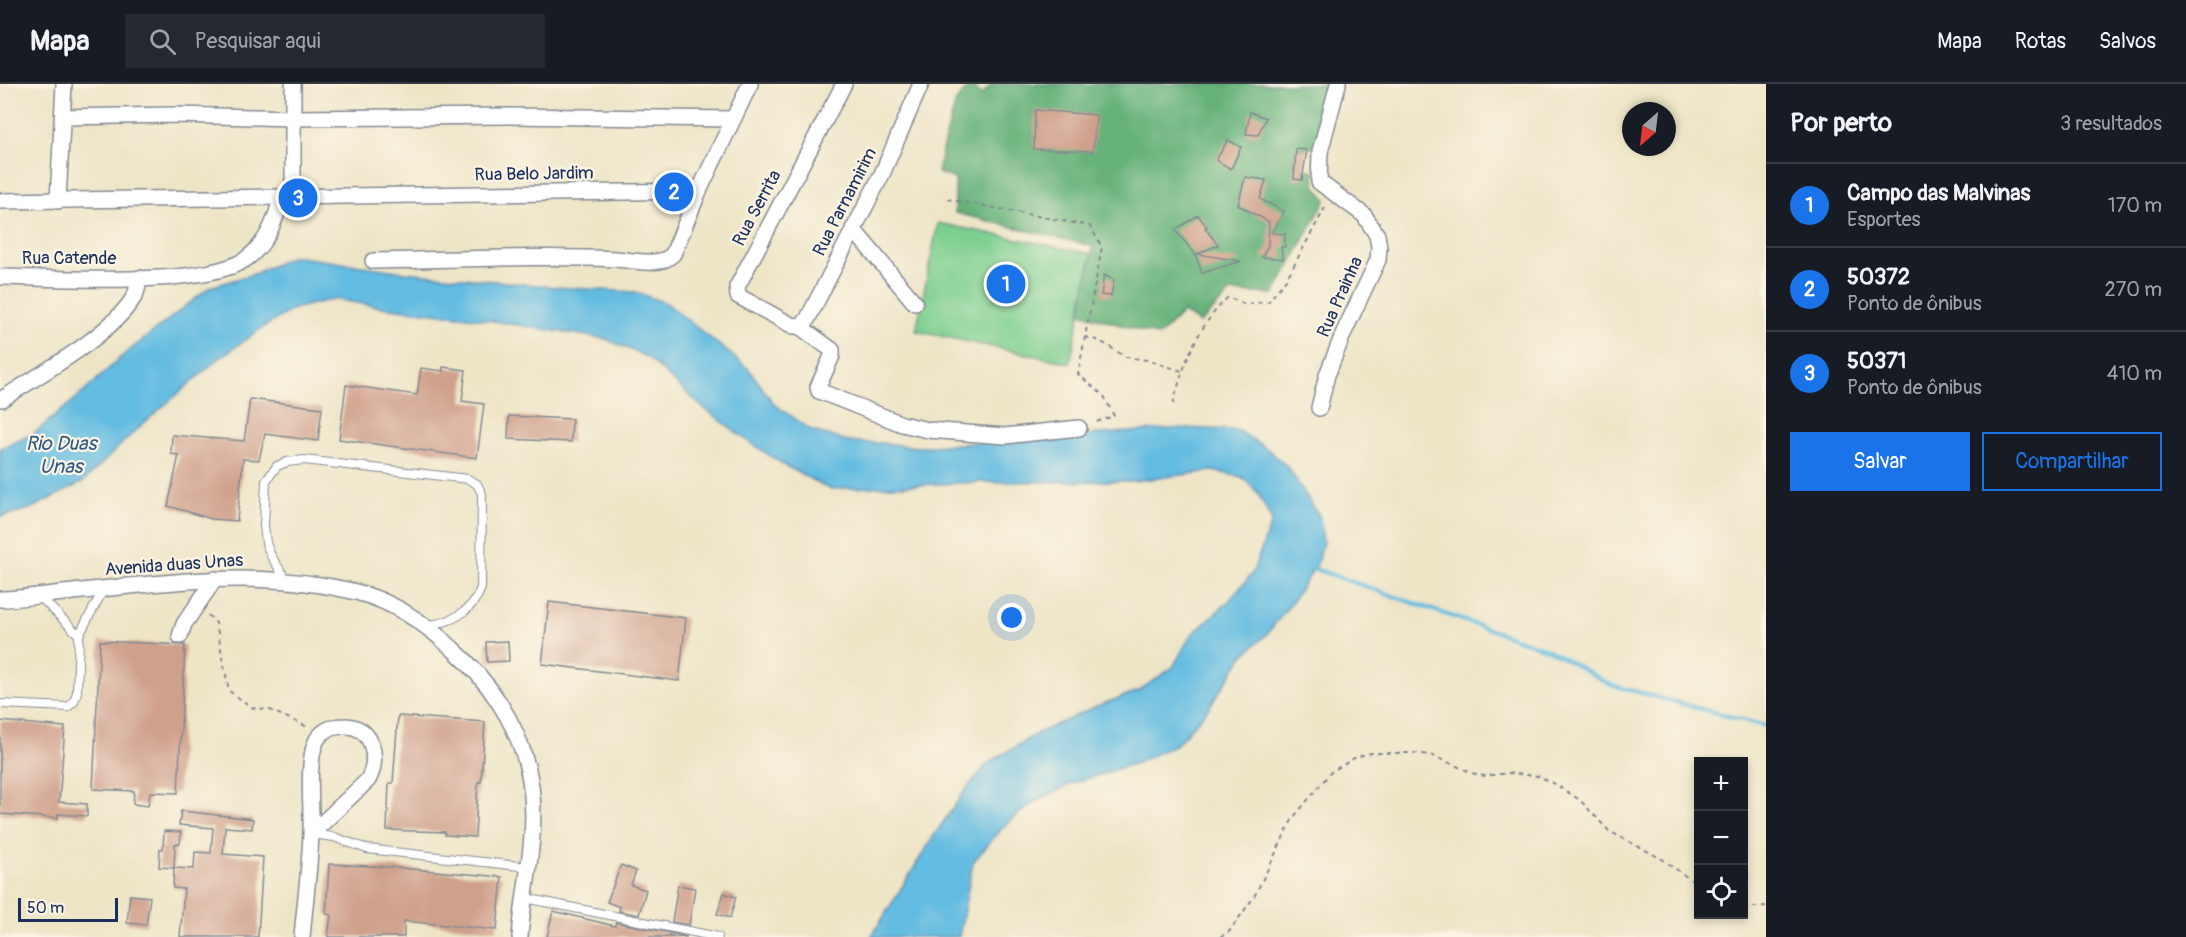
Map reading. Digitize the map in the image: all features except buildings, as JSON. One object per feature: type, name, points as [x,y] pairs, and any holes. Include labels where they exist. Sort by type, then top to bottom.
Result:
[{"type":"street","points":[[58,201],[64,84]]},
{"type":"street","name":"Rua Catende","points":[[0,277],[139,278],[213,271],[230,267],[244,260],[256,251],[270,231],[287,197],[294,118],[293,84]]},
{"type":"street","points":[[373,261],[601,258],[661,262],[673,254],[699,191],[750,84]]},
{"type":"street","name":"Rua Serrita","points":[[796,326],[738,296],[737,287],[844,84]]},
{"type":"street","name":"Rua Parnamirim","points":[[796,326],[807,320],[882,174],[921,84]]},
{"type":"street","name":"Rua Prainha","points":[[1319,408],[1327,375],[1344,332],[1378,260],[1379,247],[1377,236],[1364,215],[1319,182],[1320,152],[1338,84]]},
{"type":"street","points":[[63,117],[509,116],[733,120]]},
{"type":"street","name":"Rua Belo Jardim","points":[[0,201],[699,191]]},
{"type":"street","points":[[853,229],[915,303]]},
{"type":"street","name":"Rua Catende","points":[[2,399],[86,344],[109,325],[133,300],[139,278]]},
{"type":"street","points":[[796,326],[832,350],[832,356],[818,387],[819,391],[902,424],[928,430],[1005,436],[1079,429]]},
{"type":"street","name":"Avenida duas Unas","points":[[0,599],[188,579],[268,578],[358,592],[393,606],[437,634],[467,661],[493,692],[517,737],[528,766],[532,838],[520,937]]},
{"type":"street","points":[[180,636],[184,624],[215,579]]},
{"type":"street","points":[[302,937],[311,834],[312,759],[315,744],[322,733],[335,726],[350,726],[361,731],[372,744],[373,771],[368,780],[311,834]]},
{"type":"lane","points":[[287,581],[271,556],[266,543],[264,525],[266,481],[278,466],[286,462],[304,460],[468,479],[477,484],[483,494],[481,588],[477,600],[455,618],[438,624],[423,625]]},
{"type":"lane","points":[[0,704],[68,706],[74,702],[77,692],[80,634],[104,589]]},
{"type":"lane","points":[[39,595],[80,634]]},
{"type":"lane","points":[[311,834],[334,837],[367,849],[528,867]]},
{"type":"lane","points":[[525,898],[718,937]]},
{"type":"path","points":[[1173,404],[1186,356],[1213,312],[1228,297],[1244,304],[1268,302],[1287,278],[1333,193]]},
{"type":"path","points":[[947,199],[1090,226],[1101,247],[1078,374],[1104,396],[1114,416],[1079,429]]},
{"type":"path","points":[[1085,337],[1100,341],[1126,357],[1148,360],[1182,371]]},
{"type":"path","points":[[197,604],[216,623],[229,692],[253,708],[270,710],[322,733]]},
{"type":"path","points":[[1220,937],[1228,933],[1254,897],[1293,818],[1331,772],[1356,757],[1371,753],[1413,753],[1431,756],[1484,776],[1510,773],[1538,776],[1580,800],[1609,831],[1662,859],[1694,882]]},
{"type":"path","points":[[1748,908],[1766,906]]},
{"type":"green space","points":[[992,84],[1331,84],[1317,148],[1296,149],[1294,166],[1314,171],[1315,186],[1326,199],[1274,294],[1231,292],[1200,323],[1183,312],[1159,336],[1080,313],[1092,246],[955,213],[955,179],[938,173],[956,101],[971,85],[982,95]]},
{"type":"green space","points":[[938,223],[1092,254],[1070,363],[916,331]]},
{"type":"water","name":"Rio Duas Unas","points":[[293,256],[405,272],[555,287],[635,292],[666,303],[749,369],[774,404],[811,430],[849,442],[917,447],[1183,428],[1237,430],[1265,447],[1287,466],[1320,517],[1323,542],[1317,564],[1292,602],[1266,635],[1243,656],[1208,709],[1177,744],[1136,763],[1071,784],[1034,802],[1007,823],[973,862],[959,937],[871,937],[935,834],[967,788],[988,763],[1038,733],[1097,706],[1138,691],[1173,667],[1191,635],[1228,602],[1252,574],[1272,521],[1257,492],[1242,477],[1212,471],[1134,481],[984,482],[829,489],[784,465],[748,441],[701,406],[647,357],[606,339],[334,299],[293,309],[216,361],[136,430],[83,482],[30,509],[0,517],[0,449],[33,434],[85,391],[121,357],[210,287],[254,274]]},
{"type":"waterway","points":[[1309,567],[1549,650],[1611,685],[1766,726]]},
{"type":"place","name":"50372","points":[[674,192]]},
{"type":"place","name":"50371","points":[[298,198]]},
{"type":"place","name":"Campo das Malvinas","points":[[1006,284]]}]
